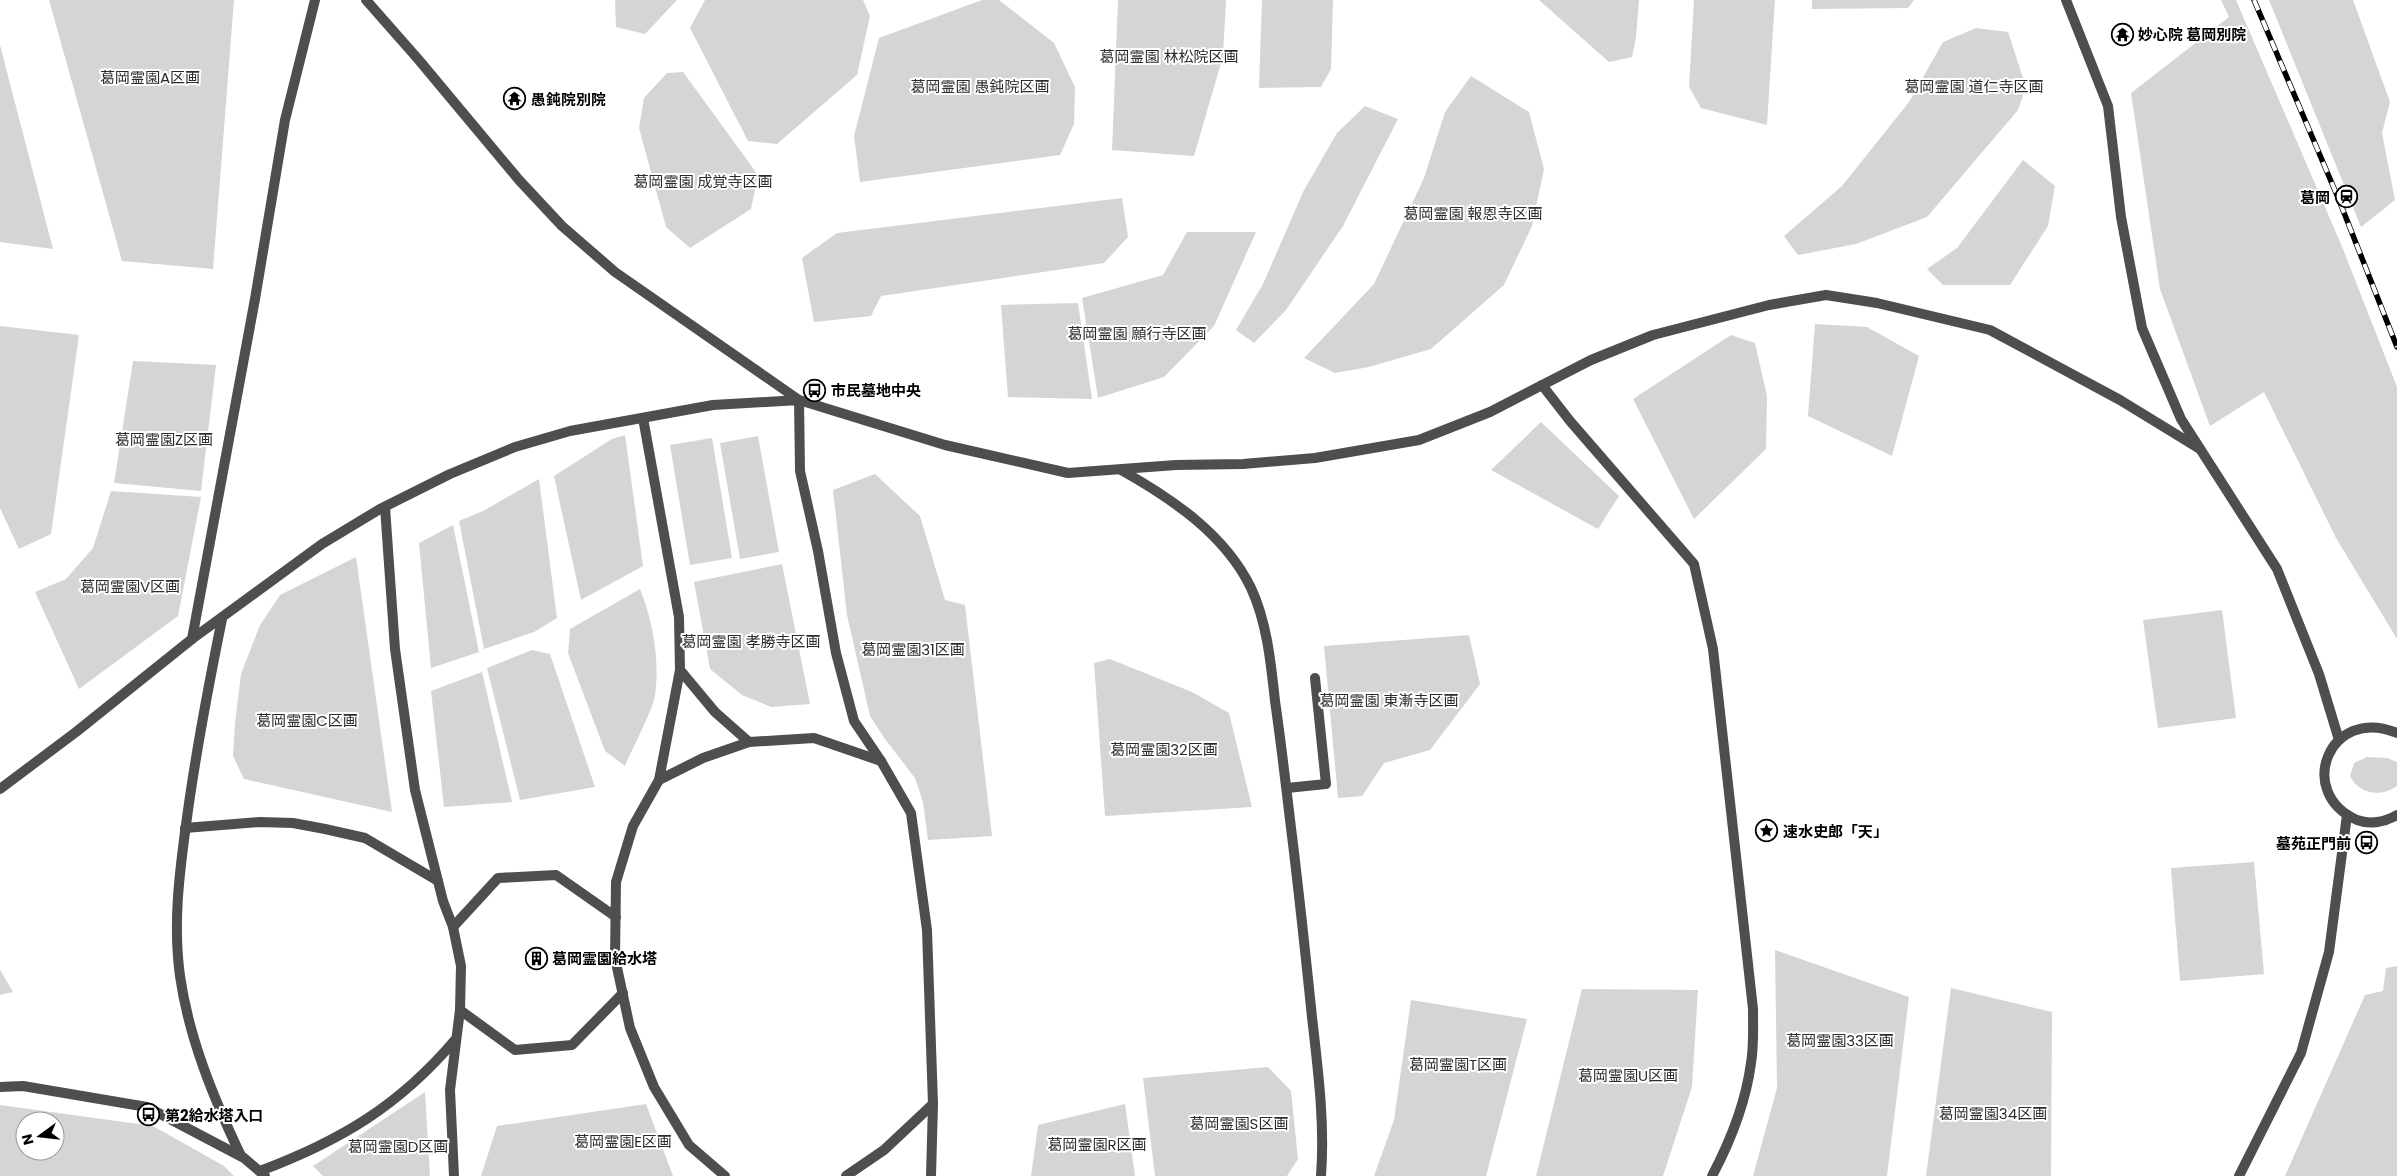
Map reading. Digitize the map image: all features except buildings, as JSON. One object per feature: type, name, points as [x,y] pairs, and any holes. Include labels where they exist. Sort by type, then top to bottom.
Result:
[{"type":"street","points":[[192,639],[255,299],[285,120],[315,0]]},
{"type":"street","points":[[366,0],[519,180],[562,226],[615,272],[799,400],[945,445],[1014,462],[1068,473],[1176,465],[1243,464],[1315,458],[1419,440],[1490,412],[1591,360],[1653,335],[1769,305],[1826,295],[1877,303],[1990,330],[2120,400],[2200,449]]},
{"type":"street","points":[[2066,0],[2108,106],[2121,217],[2142,328],[2181,420],[2277,569],[2320,674],[2339,740]]},
{"type":"street","points":[[1542,385],[1570,421],[1694,564],[1703,601],[1713,649],[1753,1009],[1752,1063],[1743,1100],[1722,1157],[1712,1176]]},
{"type":"street","points":[[0,789],[72,736],[192,639],[222,619],[322,544],[385,507],[450,474],[515,447],[570,431],[713,405],[799,400]]},
{"type":"street","points":[[799,400],[800,471],[818,551],[836,653],[854,720],[882,760],[911,813],[927,930],[933,1104],[931,1176]]},
{"type":"street","points":[[644,418],[679,617],[680,670],[660,780],[633,826],[616,882],[615,958],[630,1028],[654,1087],[689,1145],[714,1171],[725,1176]]},
{"type":"street","points":[[1120,470],[1181,508],[1216,539],[1236,562],[1252,589],[1263,625],[1271,665],[1287,788],[1318,1064],[1323,1145],[1321,1176]]},
{"type":"street","points":[[385,507],[395,649],[415,790],[438,881],[453,928],[461,966],[460,1010],[450,1090],[454,1176]]},
{"type":"street","points":[[222,619],[200,730],[177,893],[180,977],[192,1031],[222,1115],[241,1156]]},
{"type":"street","points":[[680,670],[715,712],[750,742]]},
{"type":"street","points":[[1287,788],[1326,784],[1315,678]]},
{"type":"street","points":[[2397,733],[2382,727],[2367,726],[2351,731],[2339,740],[2330,751],[2325,765],[2324,780],[2328,794],[2336,806],[2347,815],[2361,821],[2376,822],[2397,815]]},
{"type":"street","points":[[660,780],[703,758],[750,742],[814,738],[882,760]]},
{"type":"street","points":[[2239,1176],[2301,1053],[2329,952],[2347,815]]},
{"type":"street","points":[[185,828],[260,822],[293,822],[365,838],[438,881]]},
{"type":"street","points":[[453,928],[498,878],[556,875],[616,917]]},
{"type":"street","points":[[460,1010],[515,1050],[572,1045],[623,992]]},
{"type":"street","points":[[0,1087],[23,1086],[147,1107],[241,1156],[263,1174],[323,1146],[368,1120],[405,1092],[435,1064],[455,1040]]},
{"type":"street","points":[[846,1176],[884,1150],[933,1104]]},
{"type":"green space","name":"葛岡霊園A区画","points":[[49,0],[234,0],[213,269],[122,261]]},
{"type":"green space","points":[[615,0],[677,0],[645,34],[616,27]]},
{"type":"green space","points":[[705,0],[863,0],[870,16],[857,75],[777,144],[748,141],[690,28]]},
{"type":"green space","name":"葛岡霊園 愚鈍院区画","points":[[982,0],[999,0],[1054,43],[1075,87],[1074,124],[1060,155],[860,182],[854,136],[879,38]]},
{"type":"green space","name":"葛岡霊園 林松院区画","points":[[1118,0],[1226,0],[1223,56],[1194,156],[1112,150]]},
{"type":"green space","name":"葛岡霊園 林松院区画","points":[[1262,0],[1333,0],[1331,69],[1321,87],[1259,88]]},
{"type":"green space","points":[[1539,0],[1639,0],[1636,37],[1632,57],[1609,62]]},
{"type":"green space","points":[[1694,0],[1775,0],[1767,125],[1701,108],[1689,87]]},
{"type":"green space","points":[[1812,0],[1914,0],[1908,8],[1812,9]]},
{"type":"green space","points":[[2221,0],[2236,0],[2343,249],[2397,387],[2397,639],[2336,538],[2264,392],[2210,426],[2160,289],[2131,93],[2229,17]]},
{"type":"green space","points":[[2269,0],[2353,0],[2390,102],[2382,133],[2395,200],[2361,227]]},
{"type":"green space","name":"葛岡霊園 道仁寺区画","points":[[1976,28],[2008,32],[2026,87],[2018,110],[1927,217],[1856,244],[1798,255],[1784,236],[1842,186],[1909,102],[1943,42]]},
{"type":"green space","points":[[0,45],[53,249],[0,242]]},
{"type":"green space","name":"葛岡霊園 成覚寺区画","points":[[683,72],[758,175],[751,209],[690,248],[666,227],[639,128],[644,98],[667,73]]},
{"type":"green space","name":"葛岡霊園 報恩寺区画","points":[[1471,76],[1529,112],[1544,169],[1532,226],[1504,285],[1431,349],[1369,367],[1335,373],[1304,358],[1374,284],[1424,178],[1445,112]]},
{"type":"green space","name":"葛岡霊園 報恩寺区画","points":[[1365,106],[1398,119],[1343,226],[1286,310],[1254,343],[1236,330],[1263,284],[1304,190],[1337,133]]},
{"type":"green space","points":[[2023,160],[2055,186],[2048,226],[2010,285],[1943,285],[1927,269],[1957,248]]},
{"type":"green space","points":[[1122,198],[1128,237],[1104,263],[881,296],[871,316],[814,322],[802,258],[837,233]]},
{"type":"green space","name":"葛岡霊園 願行寺区画","points":[[1187,232],[1256,232],[1214,326],[1164,377],[1098,398],[1082,298],[1163,275]]},
{"type":"green space","points":[[1078,303],[1092,399],[1008,397],[1001,305]]},
{"type":"green space","points":[[1815,324],[1867,327],[1919,356],[1892,456],[1808,416]]},
{"type":"green space","points":[[0,326],[79,335],[51,534],[19,549],[0,508]]},
{"type":"green space","points":[[1731,335],[1755,343],[1767,396],[1766,449],[1694,519],[1633,399]]},
{"type":"green space","name":"葛岡霊園Z区画","points":[[133,361],[216,365],[201,491],[114,483]]},
{"type":"green space","points":[[1541,422],[1619,496],[1598,529],[1491,470]]},
{"type":"green space","points":[[625,435],[643,566],[581,600],[554,476],[612,439]]},
{"type":"green space","points":[[758,436],[779,552],[740,559],[720,443]]},
{"type":"green space","points":[[712,438],[732,558],[690,565],[670,445]]},
{"type":"green space","name":"葛岡霊園31区画","points":[[875,474],[920,516],[945,600],[965,605],[992,836],[928,840],[923,802],[915,778],[870,716],[847,615],[833,490]]},
{"type":"green space","points":[[539,479],[557,618],[534,632],[484,649],[459,521],[483,511]]},
{"type":"green space","name":"葛岡霊園V区画","points":[[111,491],[201,497],[178,616],[79,689],[35,592],[66,579],[93,548]]},
{"type":"green space","points":[[453,525],[479,652],[431,668],[419,543]]},
{"type":"green space","name":"葛岡霊園C区画","points":[[356,557],[392,812],[244,779],[233,756],[241,674],[260,625],[280,595]]},
{"type":"green space","name":"葛岡霊園 孝勝寺区画","points":[[782,564],[810,704],[771,707],[742,695],[710,669],[694,582]]},
{"type":"green space","points":[[640,589],[649,614],[656,655],[655,695],[650,711],[625,766],[605,751],[568,653],[570,629]]},
{"type":"green space","points":[[2222,610],[2236,718],[2158,728],[2143,620]]},
{"type":"green space","name":"葛岡霊園 東漸寺区画","points":[[1469,635],[1480,684],[1430,750],[1384,763],[1362,796],[1338,798],[1324,646]]},
{"type":"green space","points":[[532,650],[550,654],[595,787],[520,800],[487,668]]},
{"type":"green space","name":"葛岡霊園32区画","points":[[1110,659],[1192,692],[1229,713],[1252,807],[1105,816],[1094,663]]},
{"type":"green space","points":[[482,672],[512,802],[444,807],[431,691]]},
{"type":"green space","points":[[2367,757],[2387,758],[2397,762],[2397,786],[2377,793],[2359,787],[2350,776],[2354,763]]},
{"type":"green space","points":[[2254,862],[2264,974],[2180,981],[2171,868]]},
{"type":"green space","name":"葛岡霊園33区画","points":[[1775,950],[1909,997],[1887,1176],[1753,1176],[1777,1088]]},
{"type":"green space","points":[[2397,966],[2397,1176],[2285,1176],[2365,995],[2383,991],[2386,968]]},
{"type":"green space","points":[[0,970],[13,992],[0,995]]},
{"type":"green space","name":"葛岡霊園34区画","points":[[1951,988],[2052,1012],[2051,1176],[1926,1176]]},
{"type":"green space","name":"葛岡霊園U区画","points":[[1582,989],[1698,990],[1692,1087],[1663,1176],[1536,1176]]},
{"type":"green space","name":"葛岡霊園T区画","points":[[1411,1000],[1527,1019],[1486,1176],[1374,1176],[1394,1120]]},
{"type":"green space","name":"葛岡霊園S区画","points":[[1268,1067],[1291,1091],[1298,1159],[1287,1176],[1155,1176],[1143,1078]]},
{"type":"green space","name":"葛岡霊園D区画","points":[[425,1092],[430,1176],[323,1176],[313,1166]]},
{"type":"green space","name":"葛岡霊園E区画","points":[[646,1104],[673,1176],[481,1176],[497,1126]]},
{"type":"green space","name":"葛岡霊園R区画","points":[[1125,1104],[1135,1176],[1031,1176],[1038,1125]]},
{"type":"green space","points":[[0,1105],[44,1111],[15,1111],[15,1161],[65,1161],[65,1114],[153,1126],[224,1166],[234,1176],[0,1176]]},
{"type":"railway","points":[[2254,0],[2339,200],[2397,347]]},
{"type":"place","name":"妙心院 葛岡別院","points":[[2122,34]]},
{"type":"place","name":"愚鈍院別院","points":[[515,99]]},
{"type":"place","name":"葛岡","points":[[2346,197]]},
{"type":"place","name":"市民墓地中央","points":[[815,390]]},
{"type":"place","name":"速水史郎「天」","points":[[1767,831]]},
{"type":"place","name":"墓苑正門前","points":[[2367,843]]},
{"type":"place","name":"葛岡霊園給水塔","points":[[536,958]]},
{"type":"place","name":"第2給水塔入口","points":[[149,1115]]}]
